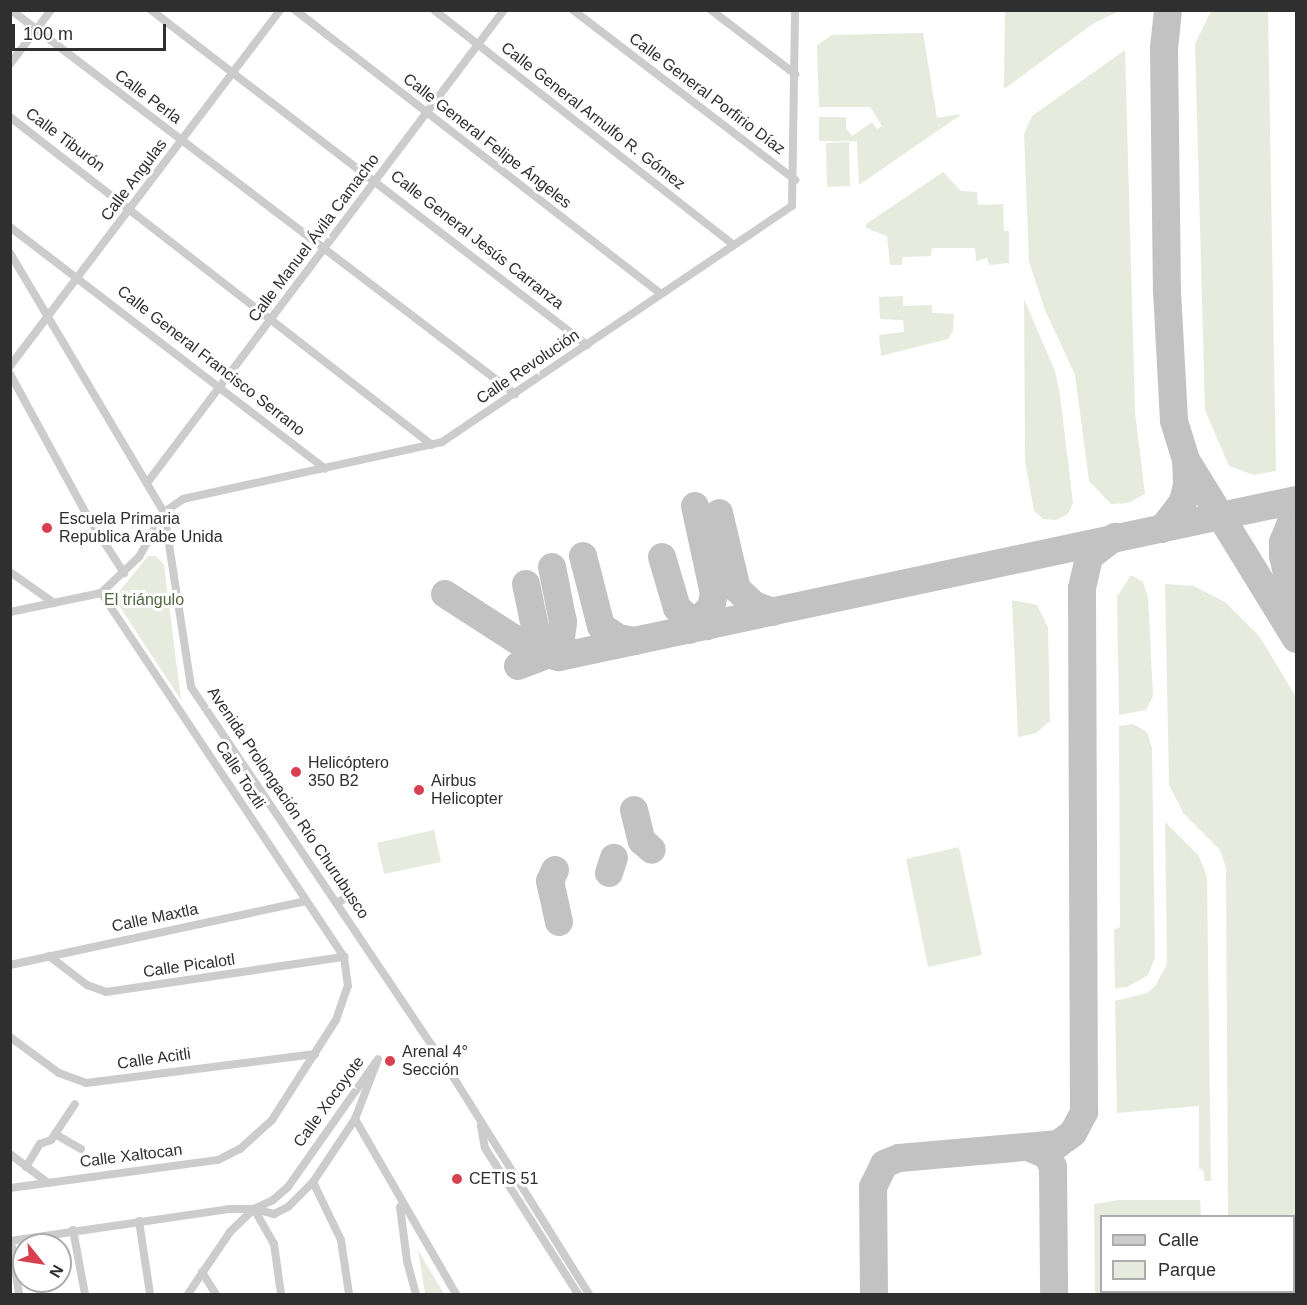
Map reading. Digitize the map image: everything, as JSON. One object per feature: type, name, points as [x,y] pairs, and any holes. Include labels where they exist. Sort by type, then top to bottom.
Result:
[{"type":"street","name":"Calle Perla","points":[[11,10],[515,394]]},
{"type":"street","points":[[10,63],[51,10]]},
{"type":"street","name":"Calle General Jesús Carranza","points":[[151,10],[587,345]]},
{"type":"street","name":"Calle Angulas","points":[[10,366],[280,10]]},
{"type":"street","name":"Calle General Felipe Ángeles","points":[[295,10],[661,294]]},
{"type":"street","name":"Calle General Arnulfo R. Gómez","points":[[434,10],[734,245]]},
{"type":"street","name":"Calle Manuel Ávila Camacho","points":[[147,483],[504,10]]},
{"type":"street","name":"Calle General Porfirio Díaz","points":[[573,10],[795,180]]},
{"type":"street","points":[[711,10],[795,74]]},
{"type":"street","name":"Calle Revolución","points":[[164,512],[183,499],[432,445],[450,438],[794,204],[795,10]]},
{"type":"street","name":"Calle Tiburón","points":[[10,117],[131,208],[432,445]]},
{"type":"street","name":"Calle General Francisco Serrano","points":[[10,227],[221,386],[326,469]]},
{"type":"street","name":"Avenida Prolongación Río Churubusco","points":[[10,253],[164,512],[191,687],[457,1083],[481,1126],[494,1140],[589,1294]]},
{"type":"street","points":[[10,374],[88,518],[124,573]]},
{"type":"street","points":[[10,612],[101,593],[124,573],[150,540],[164,512]]},
{"type":"street","points":[[10,572],[54,603]]},
{"type":"street","name":"Calle Toztli","points":[[101,593],[344,957],[348,975],[346,998],[315,1054]]},
{"type":"street","points":[[337,903],[352,894]]},
{"type":"street","name":"Calle Maxtla","points":[[10,964],[306,901]]},
{"type":"street","name":"Calle Picalotl","points":[[49,956],[87,985],[106,992],[344,957]]},
{"type":"street","name":"Calle Acitli","points":[[10,1037],[59,1072],[86,1083],[315,1054]]},
{"type":"street","name":"Calle Xaltocan","points":[[10,1188],[218,1160],[251,1142],[267,1126],[315,1054]]},
{"type":"street","name":"Calle Xocoyote","points":[[188,1294],[230,1232],[254,1209],[273,1200],[288,1187],[378,1059],[355,1119],[313,1182],[298,1200],[274,1214],[254,1209]]},
{"type":"street","points":[[26,1167],[39,1145],[55,1134],[75,1104]]},
{"type":"street","points":[[355,1119],[399,1202],[456,1294]]},
{"type":"street","name":"Avenida Prolongación Río Churubusco","points":[[481,1126],[485,1148],[578,1294]]},
{"type":"street","points":[[55,1134],[81,1149]]},
{"type":"street","points":[[10,1154],[48,1183]]},
{"type":"street","points":[[313,1182],[341,1240],[349,1294]]},
{"type":"street","points":[[399,1202],[407,1261],[416,1294]]},
{"type":"street","points":[[19,1294],[11,1241],[139,1221],[254,1209],[274,1244],[281,1294]]},
{"type":"street","points":[[139,1221],[150,1294]]},
{"type":"street","points":[[73,1230],[85,1294]]},
{"type":"street","points":[[202,1272],[216,1294]]},
{"type":"green space","points":[[1005,10],[1120,11],[1094,23],[1004,89]]},
{"type":"green space","points":[[1211,11],[1268,11],[1276,471],[1254,475],[1229,466],[1205,410],[1195,44]]},
{"type":"green space","points":[[923,33],[937,118],[962,114],[859,185],[857,141],[819,141],[819,117],[846,117],[846,128],[852,136],[872,122],[877,129],[882,126],[870,107],[819,107],[817,45],[832,35]]},
{"type":"green space","points":[[1125,50],[1135,412],[1145,494],[1128,503],[1111,504],[1089,481],[1075,375],[1045,310],[1029,262],[1024,134],[1032,116]]},
{"type":"green space","points":[[849,142],[850,186],[827,187],[826,143]]},
{"type":"green space","points":[[943,172],[961,191],[977,192],[978,205],[1003,204],[1004,231],[1009,231],[1009,263],[989,265],[987,258],[976,261],[975,248],[932,248],[931,256],[902,257],[902,265],[890,265],[887,236],[866,228],[866,224]]},
{"type":"green space","points":[[903,296],[903,306],[932,305],[932,313],[954,314],[953,331],[948,339],[881,356],[879,335],[904,332],[903,320],[880,319],[879,297]]},
{"type":"green space","points":[[1024,299],[1055,371],[1060,395],[1073,503],[1068,514],[1056,520],[1043,519],[1034,511],[1025,461]]},
{"type":"green space","name":"El triángulo","points":[[148,556],[156,556],[164,565],[181,700],[114,598]]},
{"type":"green space","points":[[1131,575],[1143,582],[1148,597],[1153,696],[1146,710],[1119,715],[1117,597]]},
{"type":"green space","points":[[1165,584],[1194,586],[1225,602],[1260,637],[1296,697],[1296,1294],[1228,1294],[1295,1293],[1295,1215],[1228,1215],[1226,868],[1220,850],[1184,814],[1169,785]]},
{"type":"green space","points":[[1012,600],[1037,605],[1048,627],[1050,721],[1036,733],[1018,737]]},
{"type":"green space","points":[[1133,724],[1147,732],[1152,748],[1155,958],[1148,975],[1127,987],[1115,988],[1114,930],[1120,927],[1119,726]]},
{"type":"green space","points":[[1165,822],[1199,856],[1207,877],[1211,1181],[1205,1181],[1203,1170],[1199,1169],[1199,1106],[1117,1113],[1115,1001],[1147,993],[1155,986],[1167,964]]},
{"type":"green space","points":[[434,830],[441,862],[384,874],[377,843]]},
{"type":"green space","points":[[959,847],[982,955],[928,967],[906,859]]},
{"type":"green space","points":[[1119,1200],[1200,1200],[1201,1215],[1100,1215],[1100,1293],[1211,1294],[1095,1294],[1094,1204]]},
{"type":"green space","points":[[418,1250],[425,1262],[444,1294],[425,1294]]},
{"type":"taxiway","points":[[1168,10],[1164,49],[1167,291],[1174,421],[1186,460],[1296,639]]},
{"type":"taxiway","points":[[1162,529],[1183,502],[1187,485],[1186,460]]},
{"type":"taxiway","points":[[445,594],[532,650],[559,657],[1296,500]]},
{"type":"taxiway","points":[[689,630],[711,607],[714,594],[695,506]]},
{"type":"taxiway","points":[[1296,510],[1283,542],[1283,556],[1296,614]]},
{"type":"taxiway","points":[[719,513],[737,589],[754,605],[773,612]]},
{"type":"taxiway","points":[[874,1294],[873,1187],[884,1164],[899,1158],[1058,1144],[1073,1133],[1084,1112],[1082,588],[1089,557],[1115,537]]},
{"type":"taxiway","points":[[583,556],[601,626],[618,638],[635,641]]},
{"type":"taxiway","points":[[662,557],[677,608],[691,620],[707,626]]},
{"type":"taxiway","points":[[518,666],[547,655],[561,637],[563,622],[552,567]]},
{"type":"taxiway","points":[[526,584],[536,632],[564,653]]},
{"type":"taxiway","points":[[634,810],[642,841],[652,850]]},
{"type":"taxiway","points":[[609,873],[614,858]]},
{"type":"taxiway","points":[[555,870],[550,881],[559,922]]},
{"type":"taxiway","points":[[1028,1147],[1047,1155],[1053,1167],[1054,1294]]},
{"type":"place","name":"Escuela Primaria Republica Arabe Unida","points":[[47,528]]},
{"type":"place","name":"Helicóptero 350 B2","points":[[296,772]]},
{"type":"place","name":"Airbus Helicopter","points":[[419,790]]},
{"type":"place","name":"Arenal 4° Sección","points":[[390,1061]]},
{"type":"place","name":"CETIS 51","points":[[457,1179]]}]
